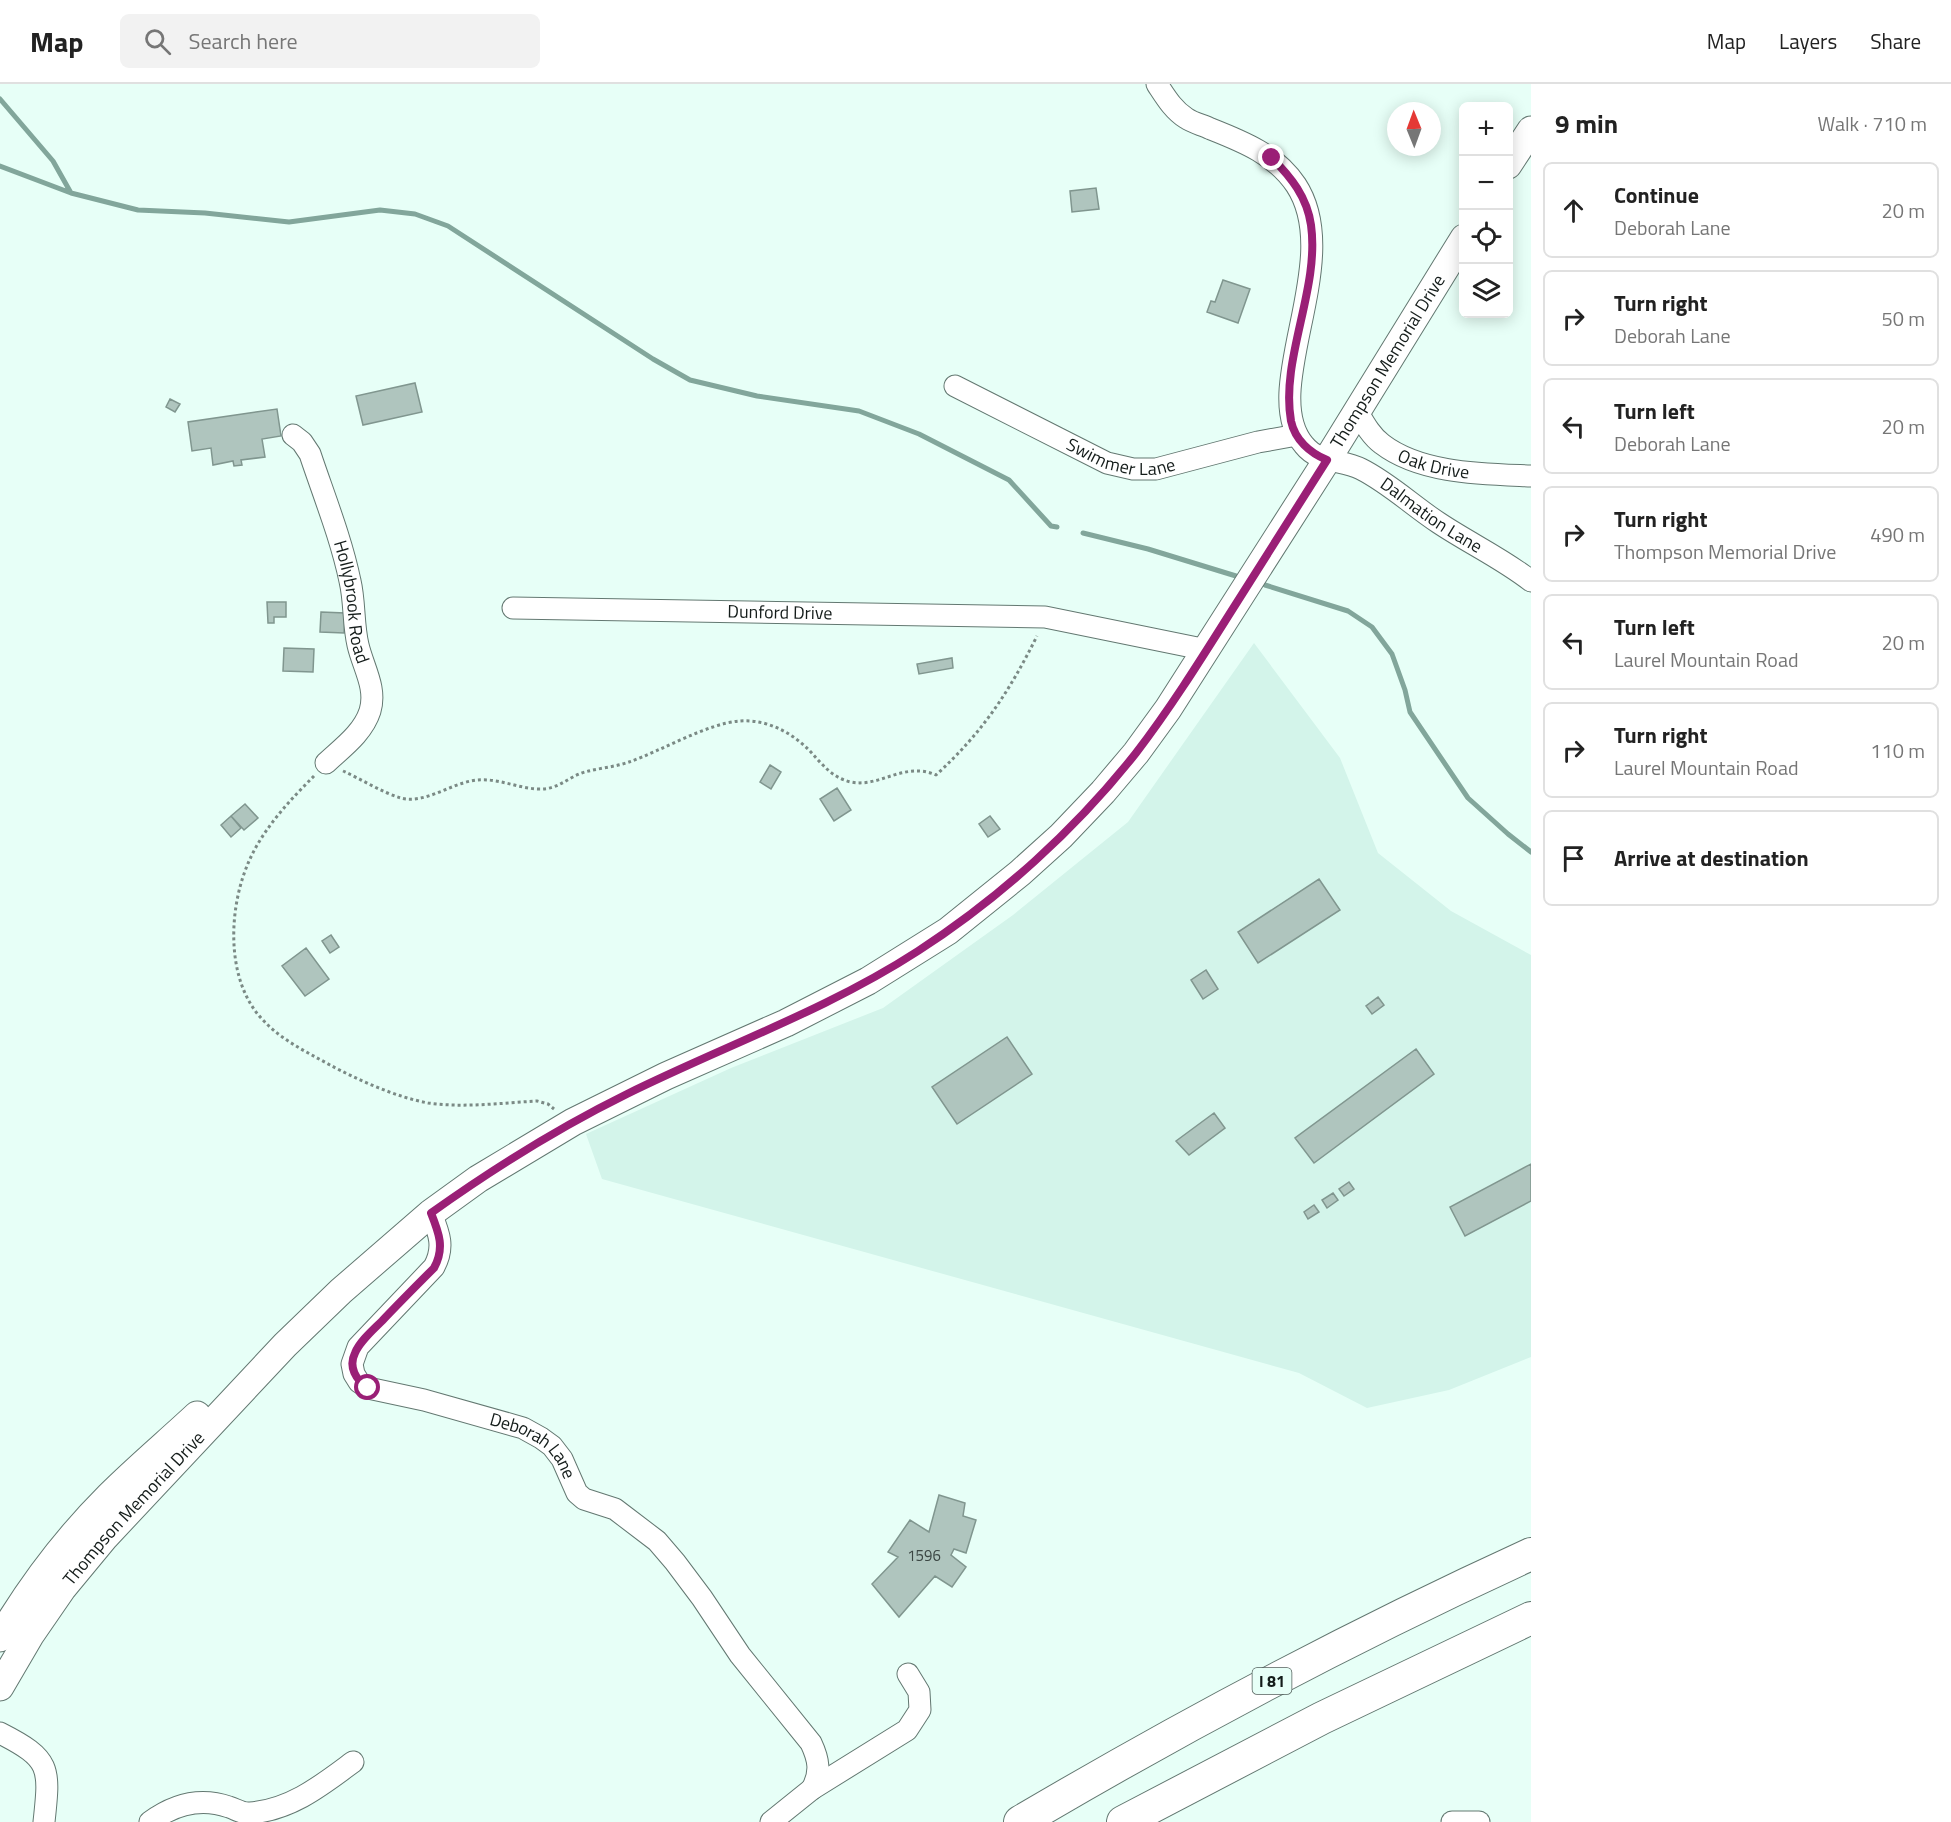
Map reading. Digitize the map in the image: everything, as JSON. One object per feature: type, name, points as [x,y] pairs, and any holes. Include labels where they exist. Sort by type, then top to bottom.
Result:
[{"type":"highway","name":"I 81","points":[[1020,1822],[1244,1695],[1394,1619],[1531,1554]]},
{"type":"highway","points":[[1123,1822],[1322,1718],[1531,1618]]},
{"type":"main road","points":[[1513,159],[1531,130]]},
{"type":"main road","name":"Thompson Memorial Drive","points":[[0,1687],[31,1634],[76,1571],[105,1537],[285,1345],[431,1213],[478,1179],[573,1122],[637,1089],[786,1023],[868,981],[948,931],[1020,873],[1061,836],[1103,792],[1161,718],[1207,650],[1459,246]]},
{"type":"main road","name":"Thompson Memorial Drive","points":[[0,1638],[32,1588],[73,1535],[109,1496],[244,1372],[285,1345]]},
{"type":"street","points":[[1157,84],[1174,109],[1186,118],[1248,144],[1272,158],[1297,186],[1304,201],[1310,223],[1313,251],[1290,394],[1292,422],[1297,435]]},
{"type":"street","name":"Swimmer Lane","points":[[956,386],[1107,463],[1133,469],[1156,469],[1258,442],[1297,435]]},
{"type":"street","name":"Oak Drive","points":[[1357,411],[1366,427],[1380,443],[1395,453],[1421,463],[1443,468],[1531,476]]},
{"type":"street","name":"Hollybrook Road","points":[[293,435],[302,442],[310,454],[346,564],[351,585],[358,644],[372,697],[367,720],[360,730],[326,763]]},
{"type":"street","name":"Dalmation Lane","points":[[1297,435],[1305,447],[1316,456],[1360,469],[1384,483],[1439,523],[1516,569],[1531,582]]},
{"type":"street","name":"Dunford Drive","points":[[513,608],[1045,617],[1207,650]]},
{"type":"street","name":"Deborah Lane","points":[[431,1213],[440,1235],[439,1259],[434,1268],[358,1347],[352,1364],[359,1383],[368,1388],[424,1400],[523,1428],[552,1446],[562,1459],[578,1494],[584,1499],[615,1509],[657,1542],[696,1589],[740,1655],[811,1743],[819,1770],[818,1779],[812,1789]]},
{"type":"street","points":[[771,1822],[812,1789],[907,1730],[920,1710],[919,1692],[908,1674]]},
{"type":"street","points":[[0,1733],[28,1748],[46,1770],[48,1789],[44,1822]]},
{"type":"street","points":[[150,1822],[162,1813],[197,1802],[213,1803],[244,1813],[286,1805],[314,1790],[353,1762]]},
{"type":"street","points":[[1452,1822],[1479,1822]]},
{"type":"path","points":[[573,1122],[548,1104],[537,1101],[437,1104],[414,1100],[342,1071],[290,1043],[260,1018],[239,983],[235,964],[237,901],[250,858],[264,834],[291,800],[326,763],[401,798],[415,800],[473,780],[492,779],[537,789],[551,788],[584,772],[627,763],[722,723],[741,720],[777,727],[794,736],[839,779],[860,783],[906,771],[920,770],[936,775],[960,753],[1000,704],[1045,617]]},
{"type":"shaded area","points":[[1254,643],[1340,758],[1378,853],[1451,911],[1531,955],[1531,1357],[1449,1390],[1367,1408],[1299,1373],[602,1179],[586,1134],[731,1068],[883,1008],[1013,915],[1128,822]]},
{"type":"building","points":[[1096,188],[1099,209],[1072,212],[1070,191]]},
{"type":"building","points":[[1223,280],[1250,289],[1238,323],[1207,312],[1211,301],[1215,302]]},
{"type":"building","points":[[415,383],[422,412],[363,425],[356,396]]},
{"type":"building","points":[[170,399],[180,404],[175,412],[166,407]]},
{"type":"building","points":[[277,409],[281,436],[262,439],[265,457],[241,460],[242,465],[234,466],[233,461],[213,465],[211,448],[192,451],[188,422]]},
{"type":"building","points":[[267,602],[286,602],[286,617],[274,617],[274,623],[268,623]]},
{"type":"building","points":[[321,612],[345,613],[344,633],[320,632]]},
{"type":"building","points":[[284,648],[314,649],[313,672],[283,671]]},
{"type":"building","points":[[952,658],[953,668],[919,674],[917,664]]},
{"type":"building","points":[[770,765],[781,772],[771,789],[760,782]]},
{"type":"building","points":[[837,788],[851,810],[834,821],[820,799]]},
{"type":"building","points":[[245,804],[258,818],[244,830],[231,816]]},
{"type":"building","points":[[231,816],[241,828],[231,837],[221,825]]},
{"type":"building","points":[[990,816],[1000,829],[988,837],[979,824]]},
{"type":"building","points":[[1319,879],[1340,910],[1258,963],[1238,932]]},
{"type":"building","points":[[331,935],[339,947],[330,953],[322,941]]},
{"type":"building","points":[[306,948],[329,979],[305,996],[282,966]]},
{"type":"building","points":[[1206,970],[1218,989],[1203,999],[1191,980]]},
{"type":"building","points":[[1378,997],[1384,1005],[1372,1014],[1366,1006]]},
{"type":"building","points":[[1007,1037],[1032,1074],[957,1124],[932,1087]]},
{"type":"building","points":[[1416,1049],[1434,1074],[1314,1163],[1295,1138]]},
{"type":"building","points":[[1214,1113],[1225,1128],[1189,1155],[1176,1141]]},
{"type":"building","points":[[1531,1164],[1531,1201],[1465,1236],[1450,1207]]},
{"type":"building","points":[[1349,1182],[1354,1189],[1344,1196],[1339,1189]]},
{"type":"building","points":[[1333,1193],[1338,1200],[1327,1208],[1322,1200]]},
{"type":"building","points":[[1314,1205],[1319,1212],[1308,1219],[1304,1212]]},
{"type":"building","points":[[939,1495],[965,1503],[963,1516],[976,1520],[966,1553],[954,1549],[951,1555],[966,1567],[952,1587],[935,1576],[899,1617],[872,1584],[898,1557],[888,1552],[910,1520],[929,1532]]},
{"type":"waterway","points":[[0,99],[53,161],[71,193]]},
{"type":"waterway","points":[[0,166],[71,193],[138,210],[205,213],[289,222],[380,210],[415,214],[448,226],[653,359],[690,380],[757,396],[859,411],[919,434],[1009,480],[1051,526],[1057,527]]},
{"type":"waterway","points":[[1083,533],[1148,549],[1236,576]]},
{"type":"waterway","points":[[1265,585],[1348,611],[1372,627],[1392,654],[1410,712],[1468,798],[1531,852]]},
{"type":"route","points":[[368,1388],[359,1383],[354,1374],[352,1364],[354,1354],[375,1328],[434,1268],[439,1259],[440,1235],[431,1213],[478,1179],[550,1134],[627,1094],[786,1023],[868,981],[948,931],[1020,873],[1061,836],[1103,792],[1168,710],[1327,460],[1316,456],[1305,447],[1292,422],[1290,394],[1313,251],[1310,223],[1304,201],[1297,186],[1272,158]]}]
